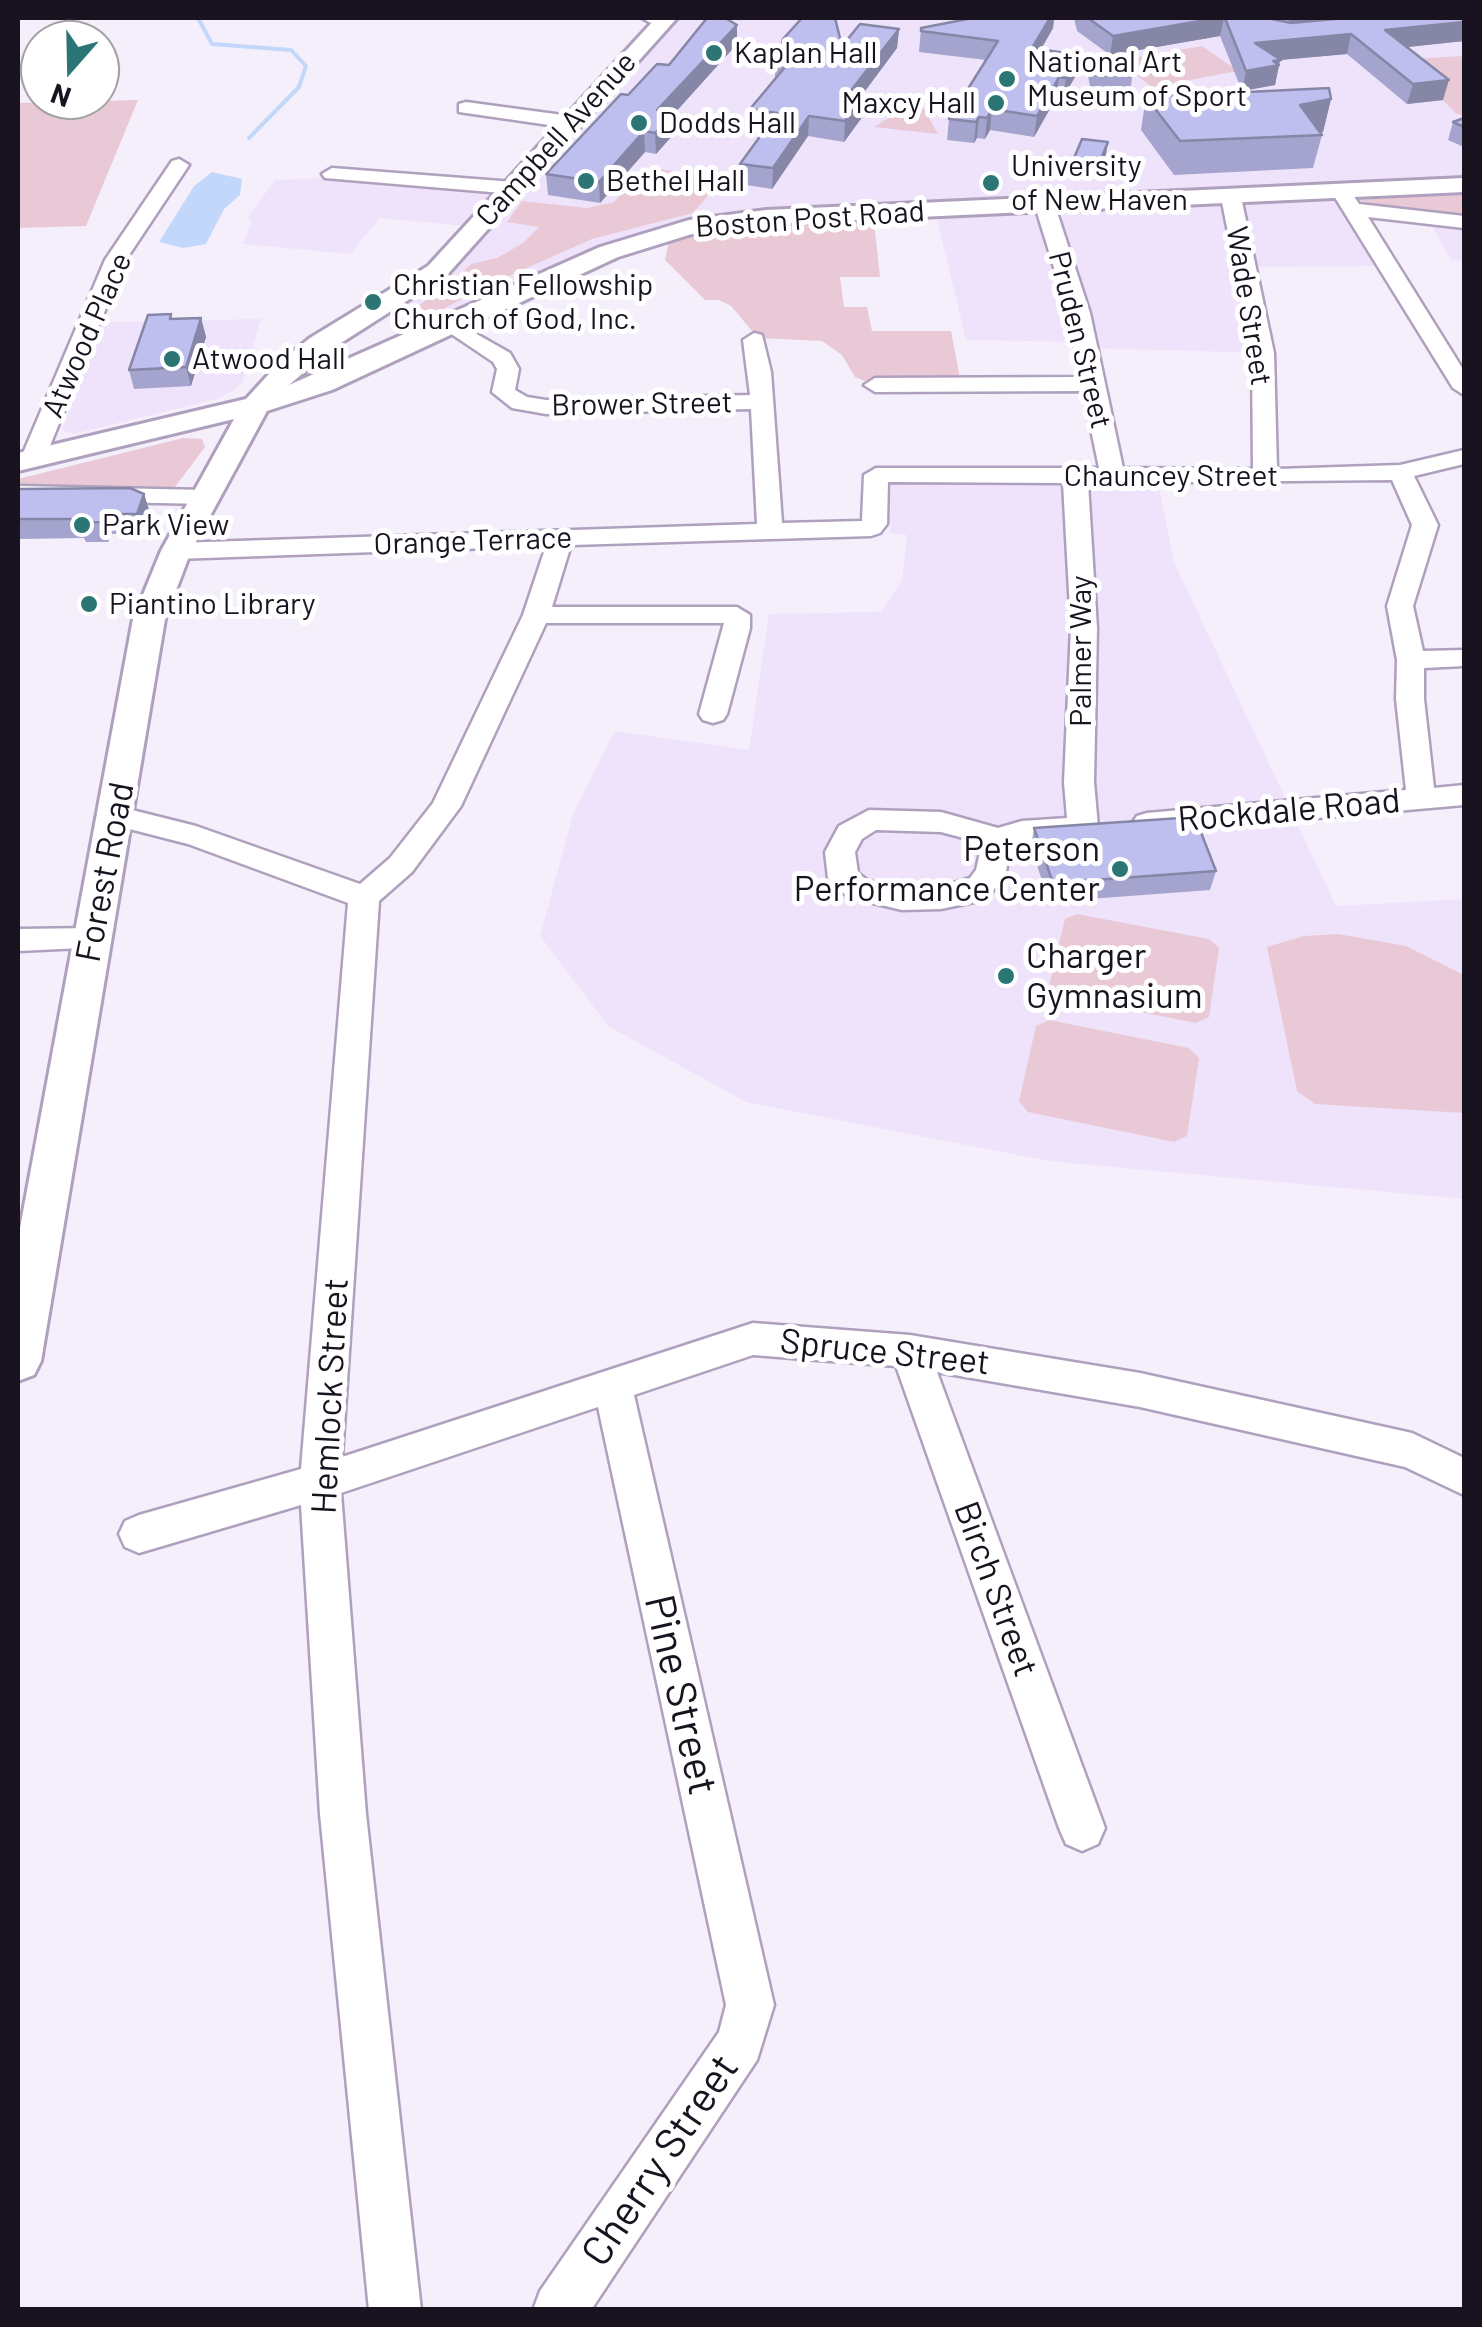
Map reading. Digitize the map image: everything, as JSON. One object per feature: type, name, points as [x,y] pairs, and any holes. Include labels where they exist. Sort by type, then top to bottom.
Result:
[{"type":"main road","name":"Campbell Avenue","points":[[256,405],[288,368],[320,344],[437,271],[667,18]]},
{"type":"main road","name":"Boston Post Road","points":[[25,460],[256,405],[322,384],[623,246],[689,227],[766,217],[1231,196],[1348,200],[1464,185]]},
{"type":"main road","points":[[384,306],[386,316],[402,325],[451,327]]},
{"type":"main road","name":"Forest Road","points":[[18,1360],[148,619],[176,551],[256,405]]},
{"type":"street","points":[[651,18],[667,18]]},
{"type":"street","points":[[466,108],[570,122]]},
{"type":"street","name":"Atwood Place","points":[[25,460],[115,260],[179,166]]},
{"type":"street","points":[[332,174],[514,188]]},
{"type":"street","name":"Wade Street","points":[[1231,196],[1263,352],[1265,476]]},
{"type":"street","points":[[1348,200],[1464,222]]},
{"type":"street","points":[[1348,200],[1464,388]]},
{"type":"street","name":"Pruden Street","points":[[1045,206],[1079,313],[1112,475]]},
{"type":"street","name":"Brower Street","points":[[451,327],[502,358],[508,369],[503,384],[505,396],[531,406],[760,402]]},
{"type":"street","points":[[754,340],[770,530]]},
{"type":"street","points":[[874,385],[1092,384]]},
{"type":"street","name":"Chauncey Street","points":[[770,530],[871,528],[876,475],[1265,476],[1400,472],[1464,458]]},
{"type":"street","points":[[1400,472],[1425,525],[1400,606],[1410,660],[1410,700],[1421,798]]},
{"type":"street","name":"Palmer Way","points":[[1072,475],[1078,502],[1084,628],[1078,782],[1083,827]]},
{"type":"street","points":[[18,492],[205,497]]},
{"type":"street","name":"Orange Terrace","points":[[176,551],[770,530]]},
{"type":"street","points":[[116,816],[196,836],[364,897],[402,864],[446,806],[536,615],[560,538]]},
{"type":"street","points":[[536,615],[737,615],[737,628],[713,714]]},
{"type":"street","points":[[1410,660],[1464,658]]},
{"type":"street","name":"Rockdale Road","points":[[994,840],[1022,831],[1464,795]]},
{"type":"street","points":[[869,820],[966,826],[994,840],[992,872],[981,885],[962,894],[902,898],[859,890],[843,878],[840,852],[850,833],[869,820]]},
{"type":"street","name":"Hemlock Street","points":[[364,897],[320,1482],[343,1814],[395,2310]]},
{"type":"street","points":[[18,940],[92,939]]},
{"type":"street","name":"Spruce Street","points":[[139,1534],[320,1482],[753,1339],[910,1351],[1140,1390],[1412,1451],[1464,1476]]},
{"type":"street","name":"Birch Street","points":[[910,1351],[1082,1828]]},
{"type":"street","name":"Pine Street","points":[[612,1386],[750,2006]]},
{"type":"street","name":"Cherry Street","points":[[559,2310],[740,2043],[750,2006]]},
{"type":"shaded area","name":"University of New Haven","points":[[667,18],[1464,18],[1464,261],[1451,260],[1427,218],[1356,210],[1389,266],[1247,267],[1263,353],[1086,348],[1085,342],[966,340],[935,211],[689,227],[424,329],[396,322],[383,312],[475,227],[380,218],[350,254],[243,244],[252,220],[247,218],[275,180],[349,177],[514,187]]},
{"type":"shaded area","points":[[1202,46],[1238,71],[1152,87],[1117,61]]},
{"type":"shaded area","points":[[1464,56],[1464,116],[1432,90],[1411,59]]},
{"type":"shaded area","points":[[120,100],[138,100],[86,226],[18,228],[18,103],[20,120],[120,120]]},
{"type":"shaded area","points":[[918,100],[938,134],[874,127]]},
{"type":"shaded area","points":[[645,170],[722,179],[693,213],[592,239],[482,288],[425,319],[402,317],[471,264],[497,258],[523,243],[539,227],[507,222],[522,201],[587,208],[614,202]]},
{"type":"shaded area","points":[[1464,193],[1464,218],[1392,210],[1359,200]]},
{"type":"shaded area","points":[[873,213],[880,277],[840,277],[844,307],[867,307],[872,331],[951,331],[961,384],[875,385],[855,377],[842,355],[822,341],[758,338],[731,306],[719,300],[705,300],[665,260],[669,241],[665,232]]},
{"type":"shaded area","points":[[261,319],[242,383],[234,390],[217,399],[73,434],[62,430],[101,322]]},
{"type":"shaded area","points":[[183,438],[202,439],[205,447],[172,491],[134,487],[18,489],[18,479]]},
{"type":"shaded area","points":[[891,482],[1159,486],[1174,562],[1336,906],[1464,899],[1464,1199],[1048,1161],[746,1102],[608,1026],[540,936],[573,814],[615,731],[749,750],[769,614],[881,612],[902,580],[907,535],[890,533]]},
{"type":"shaded area","points":[[1077,914],[1209,939],[1219,948],[1209,1017],[1196,1023],[1058,996],[1049,986],[1065,919]]},
{"type":"shaded area","points":[[1338,934],[1406,946],[1464,975],[1464,1113],[1315,1104],[1297,1091],[1267,947],[1304,936]]},
{"type":"shaded area","points":[[1049,1020],[1189,1048],[1199,1058],[1187,1136],[1174,1142],[1028,1112],[1019,1101],[1036,1026]]},
{"type":"water","points":[[212,172],[242,179],[240,195],[224,209],[206,244],[183,248],[159,242],[194,186]]},
{"type":"building","points":[[707,18],[725,18],[737,25],[657,110],[672,115],[655,133],[644,131],[599,182],[546,174],[621,94],[628,95],[657,64],[669,65]]},
{"type":"building","points":[[802,18],[835,18],[842,46],[860,24],[899,29],[849,93],[864,96],[845,121],[809,116],[773,168],[740,164],[777,113],[750,109],[786,66],[775,65],[792,44],[782,43],[783,39]]},
{"type":"building","points":[[973,18],[1050,18],[1032,48],[1079,55],[1066,78],[1059,77],[1037,116],[992,109],[987,118],[979,117],[976,122],[949,119],[998,41],[921,28]]},
{"type":"building","points":[[1088,18],[1217,18],[1113,36]]},
{"type":"building","points":[[1225,18],[1267,18],[1291,23],[1346,18],[1464,18],[1464,22],[1385,30],[1449,80],[1413,84],[1351,34],[1255,43],[1281,60],[1273,61],[1279,65],[1246,71]]},
{"type":"building","points":[[1087,55],[1109,56],[1132,76],[1092,75]]},
{"type":"building","points":[[1329,88],[1331,99],[1300,105],[1322,135],[1180,141],[1146,97]]},
{"type":"building","points":[[1082,139],[1108,142],[1100,161],[1074,158]]},
{"type":"building","points":[[171,314],[170,319],[201,318],[186,367],[129,370],[148,315]]},
{"type":"building","points":[[130,488],[144,494],[137,514],[104,514],[101,522],[79,523],[81,519],[18,519],[18,489]]},
{"type":"building","name":"Peterson Performance Center","points":[[1195,817],[1216,871],[1053,883],[1034,828]]},
{"type":"waterway","points":[[198,18],[212,44],[291,50],[306,66],[299,87],[249,138]]},
{"type":"place","name":"Kaplan Hall","points":[[714,53]]},
{"type":"place","name":"National Art Museum of Sport","points":[[1007,79]]},
{"type":"place","name":"Maxcy Hall","points":[[996,103]]},
{"type":"place","name":"Dodds Hall","points":[[639,123]]},
{"type":"place","name":"Bethel Hall","points":[[586,181]]},
{"type":"place","name":"University of New Haven","points":[[991,183]]},
{"type":"place","name":"Christian Fellowship Church of God, Inc.","points":[[373,302]]},
{"type":"place","name":"Atwood Hall","points":[[172,359]]},
{"type":"place","name":"Park View","points":[[82,525]]},
{"type":"place","name":"Piantino Library","points":[[89,604]]},
{"type":"place","name":"Peterson Performance Center","points":[[1120,869]]},
{"type":"place","name":"Charger Gymnasium","points":[[1006,976]]}]
